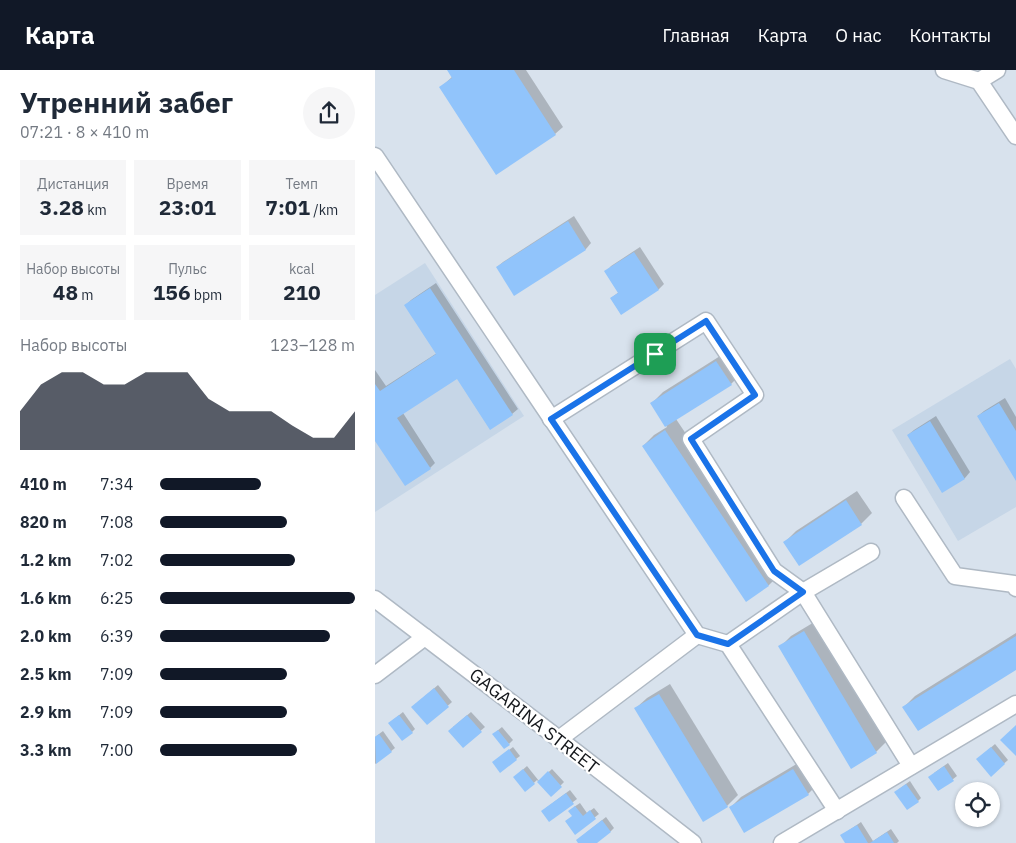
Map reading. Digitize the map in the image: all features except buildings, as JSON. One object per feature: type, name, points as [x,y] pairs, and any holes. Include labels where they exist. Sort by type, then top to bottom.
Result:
[{"type":"street","points":[[944,70],[979,82],[1016,136]]},
{"type":"street","points":[[979,82],[997,70]]},
{"type":"street","points":[[375,156],[697,635],[728,644],[837,811]]},
{"type":"street","points":[[551,419],[706,321],[755,395],[691,439],[774,571],[803,592],[911,766]]},
{"type":"street","points":[[904,498],[955,576],[1014,584],[1016,588]]},
{"type":"street","points":[[728,644],[803,592],[871,552]]},
{"type":"street","name":"GAGARINA STREET","points":[[375,599],[693,843]]},
{"type":"street","points":[[559,739],[697,635]]},
{"type":"street","points":[[375,675],[425,636]]},
{"type":"street","points":[[782,843],[1016,704]]},
{"type":"shaded area","points":[[425,263],[524,416],[375,512],[375,295]]},
{"type":"shaded area","points":[[1010,359],[1016,369],[1016,507],[958,541],[892,430]]},
{"type":"route","points":[[706,321],[755,395],[691,439],[774,571],[803,592],[728,644],[697,635],[551,419],[655,354],[706,321]]}]
